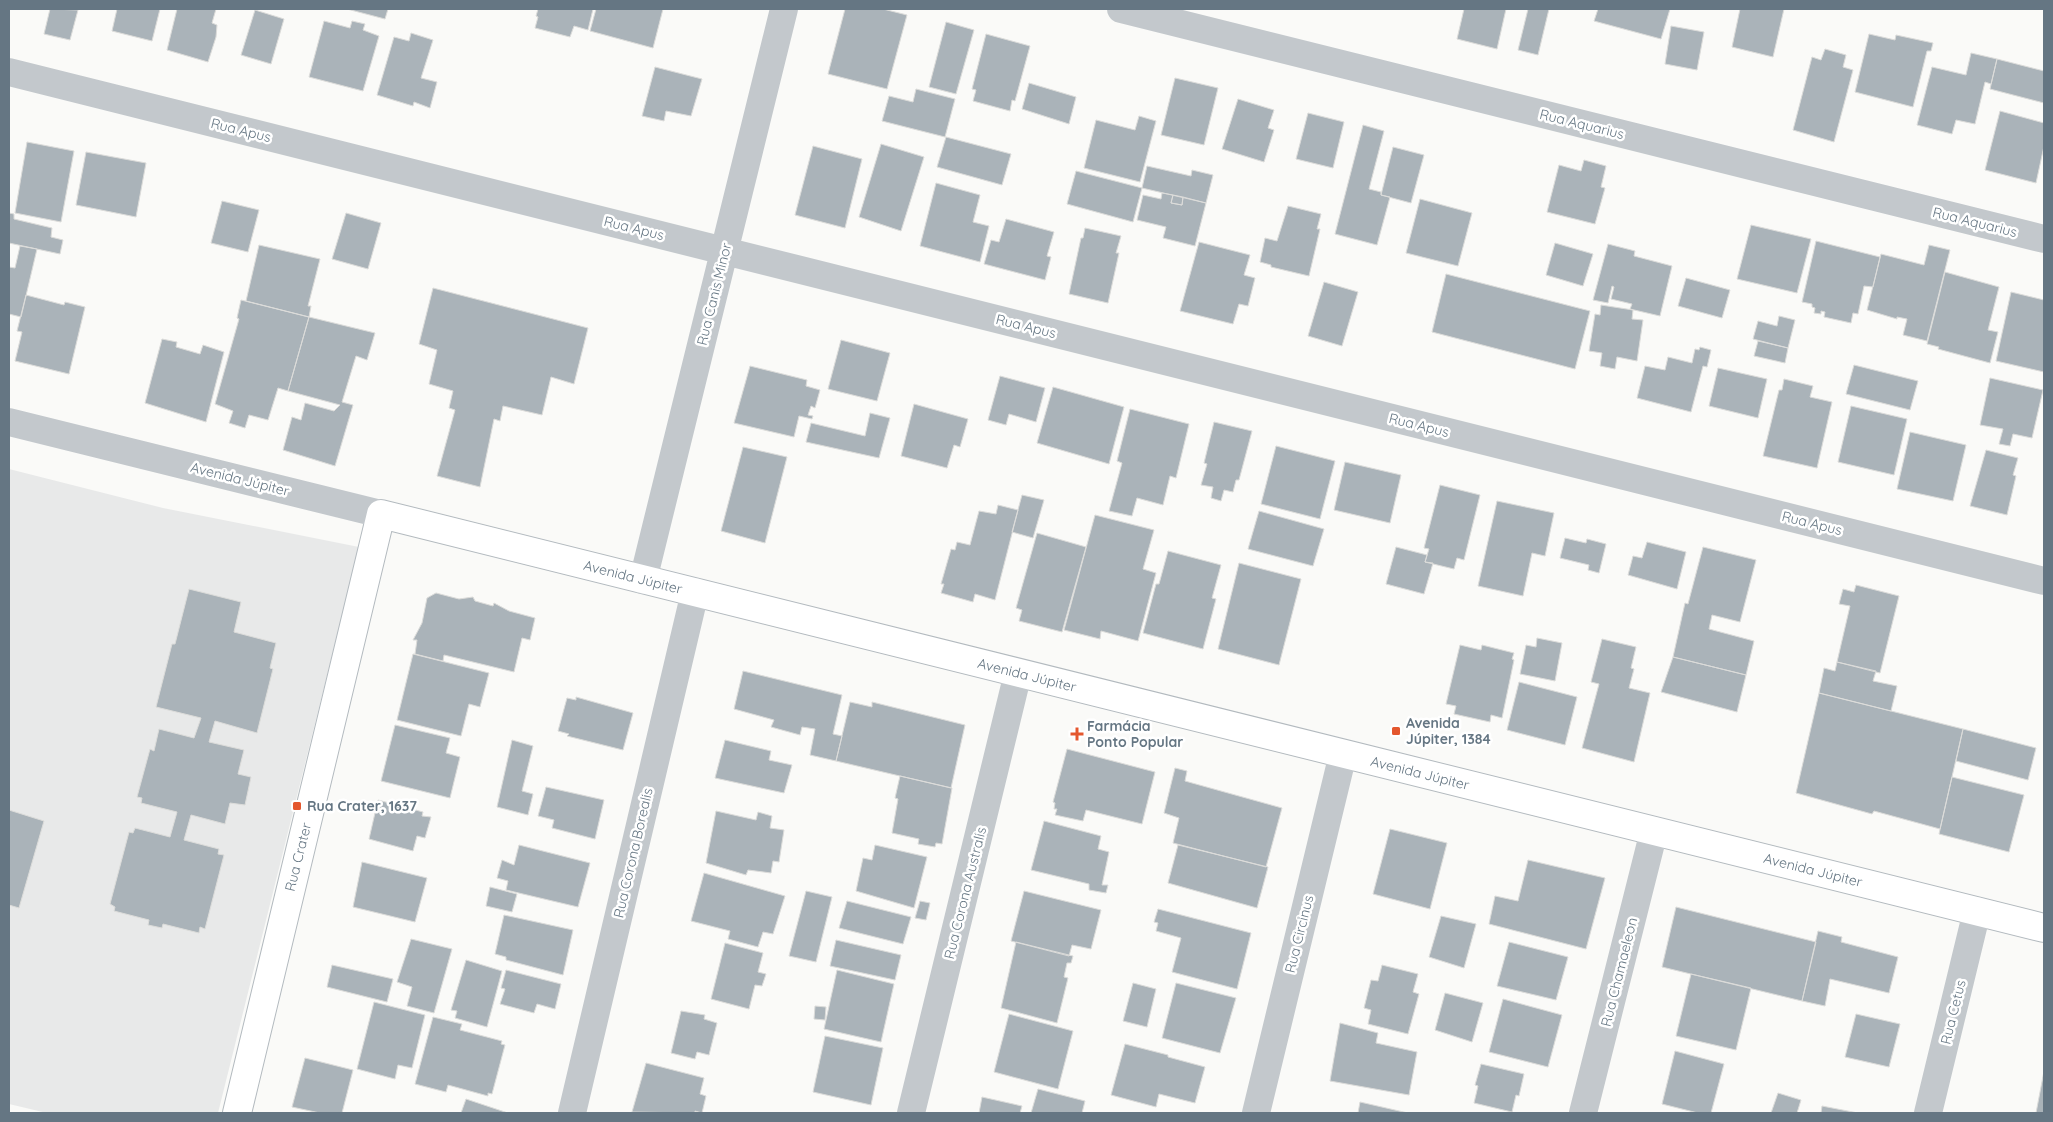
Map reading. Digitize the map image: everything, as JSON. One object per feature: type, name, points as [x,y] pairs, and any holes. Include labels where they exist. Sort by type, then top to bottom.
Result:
[{"type":"main road","name":"Avenida Júpiter","points":[[381,514],[2044,928]]},
{"type":"main road","name":"Rua Crater","points":[[237,1113],[381,514]]},
{"type":"street","name":"Rua Canis Minor","points":[[643,580],[784,9]]},
{"type":"street","name":"Rua Aquarius","points":[[1120,9],[2044,239]]},
{"type":"street","name":"Rua Apus","points":[[9,72],[2044,581]]},
{"type":"street","name":"Avenida Júpiter","points":[[9,422],[381,514]]},
{"type":"street","name":"Rua Corona Borealis","points":[[572,1113],[695,592]]},
{"type":"street","name":"Rua Corona Australis","points":[[911,1113],[1018,673]]},
{"type":"street","name":"Rua Circinus","points":[[1256,1113],[1343,754]]},
{"type":"street","name":"Rua Chamaeleon","points":[[1583,1113],[1654,831]]},
{"type":"street","name":"Rua Cetus","points":[[1928,1113],[1977,911]]},
{"type":"shaded area","points":[[9,469],[163,508],[359,547],[218,1113],[47,1113],[9,1104]]},
{"type":"building","points":[[50,9],[78,10],[70,40],[44,34]]},
{"type":"building","points":[[117,9],[160,9],[152,41],[112,31]]},
{"type":"building","points":[[177,9],[216,9],[212,23],[217,25],[216,37],[208,62],[167,50]]},
{"type":"building","points":[[347,9],[388,9],[385,19]]},
{"type":"building","points":[[538,9],[593,9],[588,30],[574,26],[570,37],[535,28]]},
{"type":"building","points":[[596,9],[663,9],[653,48],[590,31]]},
{"type":"building","points":[[845,9],[883,9],[907,15],[887,89],[828,74]]},
{"type":"building","points":[[1464,9],[1506,9],[1497,49],[1457,39]]},
{"type":"building","points":[[1528,9],[1549,9],[1538,55],[1518,50]]},
{"type":"building","points":[[1598,9],[1670,9],[1661,39],[1594,21]]},
{"type":"building","points":[[1740,9],[1784,9],[1773,57],[1732,47]]},
{"type":"building","points":[[255,10],[284,19],[271,64],[241,55]]},
{"type":"building","points":[[324,21],[350,28],[352,21],[365,24],[363,30],[379,36],[363,91],[309,77]]},
{"type":"building","points":[[946,22],[974,30],[956,94],[929,87]]},
{"type":"building","points":[[1671,26],[1704,32],[1697,70],[1665,64]]},
{"type":"building","points":[[411,33],[433,40],[421,78],[437,82],[430,108],[414,102],[413,106],[377,95],[394,37],[409,41]]},
{"type":"building","points":[[986,34],[1030,46],[1015,101],[1012,100],[1010,111],[973,101],[976,90],[972,89]]},
{"type":"building","points":[[1869,34],[1895,40],[1896,35],[1933,43],[1931,51],[1927,51],[1913,107],[1855,92]]},
{"type":"building","points":[[1825,49],[1846,55],[1843,67],[1853,70],[1834,142],[1793,130],[1812,57],[1821,60]]},
{"type":"building","points":[[1971,53],[1997,59],[1991,84],[1985,82],[1975,124],[1956,120],[1952,134],[1917,125],[1932,67],[1966,75]]},
{"type":"building","points":[[1997,59],[2044,71],[2044,103],[1990,89]]},
{"type":"building","points":[[655,67],[702,79],[691,116],[666,111],[664,121],[642,116]]},
{"type":"building","points":[[1175,78],[1218,88],[1204,145],[1161,135]]},
{"type":"building","points":[[1029,83],[1076,97],[1069,124],[1022,109]]},
{"type":"building","points":[[916,89],[955,99],[945,137],[882,121],[889,96],[913,102]]},
{"type":"building","points":[[1238,99],[1274,110],[1268,128],[1274,130],[1264,162],[1222,149]]},
{"type":"building","points":[[2000,111],[2044,123],[2044,146],[2036,183],[1985,170]]},
{"type":"building","points":[[1308,113],[1344,122],[1333,168],[1296,159]]},
{"type":"building","points":[[1139,116],[1156,121],[1140,182],[1084,168],[1096,120],[1135,130]]},
{"type":"building","points":[[1363,125],[1384,131],[1369,189],[1390,197],[1377,245],[1335,234]]},
{"type":"building","points":[[946,137],[1011,154],[1002,185],[937,167]]},
{"type":"building","points":[[27,142],[74,151],[61,222],[15,213]]},
{"type":"building","points":[[881,144],[924,157],[901,231],[859,217]]},
{"type":"building","points":[[813,146],[862,159],[845,228],[795,215]]},
{"type":"building","points":[[1393,147],[1424,155],[1411,203],[1381,195]]},
{"type":"building","points":[[86,152],[146,163],[136,217],[76,205]]},
{"type":"building","points":[[1584,160],[1606,166],[1601,187],[1605,188],[1595,224],[1547,212],[1559,165],[1581,171]]},
{"type":"building","points":[[1147,166],[1191,176],[1192,170],[1213,175],[1206,203],[1142,188]]},
{"type":"building","points":[[1076,171],[1142,188],[1133,222],[1067,204]]},
{"type":"building","points":[[936,183],[980,195],[973,222],[989,226],[980,262],[920,246]]},
{"type":"building","points":[[1162,193],[1173,195],[1171,203],[1182,205],[1183,197],[1206,203],[1195,246],[1163,238],[1166,227],[1137,220],[1143,195],[1161,199]]},
{"type":"building","points":[[1173,195],[1183,197],[1182,205],[1171,203]]},
{"type":"building","points":[[1420,199],[1472,213],[1458,266],[1406,253]]},
{"type":"building","points":[[222,201],[259,210],[248,252],[211,243]]},
{"type":"building","points":[[1288,206],[1321,214],[1317,229],[1320,229],[1309,276],[1271,267],[1271,265],[1260,262],[1265,238],[1277,241]]},
{"type":"building","points":[[9,213],[14,214],[14,219],[52,228],[51,237],[63,240],[60,254],[9,243]]},
{"type":"building","points":[[346,213],[381,223],[368,269],[332,259]]},
{"type":"building","points":[[1006,219],[1054,232],[1047,256],[1051,257],[1045,280],[984,264],[991,240],[999,242]]},
{"type":"building","points":[[1751,225],[1811,239],[1797,293],[1737,279]]},
{"type":"building","points":[[1085,228],[1121,236],[1116,253],[1119,253],[1108,303],[1069,294],[1081,238],[1083,238]]},
{"type":"building","points":[[1816,241],[1880,257],[1873,287],[1864,286],[1858,314],[1853,313],[1851,323],[1824,317],[1825,312],[1821,311],[1821,314],[1814,313],[1815,308],[1812,307],[1812,304],[1802,302]]},
{"type":"building","points":[[1199,242],[1250,255],[1244,275],[1255,278],[1248,306],[1239,304],[1233,324],[1180,311]]},
{"type":"building","points":[[1555,243],[1593,254],[1583,286],[1546,275]]},
{"type":"building","points":[[1608,244],[1635,251],[1634,256],[1672,266],[1660,316],[1630,309],[1632,304],[1611,299],[1614,287],[1612,286],[1608,303],[1593,300]]},
{"type":"building","points":[[259,245],[320,259],[308,306],[311,306],[309,317],[246,301]]},
{"type":"building","points":[[1929,245],[1950,250],[1927,341],[1903,335],[1907,319],[1897,317],[1897,319],[1867,310],[1881,254],[1924,265]]},
{"type":"building","points":[[20,246],[37,249],[21,317],[9,314],[9,267],[15,268]]},
{"type":"building","points":[[1945,272],[1999,287],[1988,330],[1998,332],[1990,363],[1938,349],[1939,347],[1927,344]]},
{"type":"building","points":[[1446,274],[1590,311],[1575,369],[1432,332]]},
{"type":"building","points":[[1686,278],[1730,290],[1722,318],[1678,306]]},
{"type":"building","points":[[1324,282],[1358,292],[1342,346],[1308,336]]},
{"type":"building","points":[[433,288],[588,328],[574,384],[551,377],[542,415],[503,406],[500,421],[494,419],[480,487],[437,476],[455,410],[449,408],[453,391],[429,384],[437,350],[419,344]]},
{"type":"building","points":[[2011,292],[2044,300],[2044,372],[1996,361]]},
{"type":"building","points":[[26,295],[64,305],[65,302],[85,307],[69,374],[15,361],[22,332],[17,331]]},
{"type":"building","points":[[241,300],[309,317],[288,391],[278,388],[268,420],[249,415],[245,428],[229,423],[233,411],[215,404],[239,319],[237,318]]},
{"type":"building","points":[[1601,305],[1633,310],[1632,319],[1643,320],[1637,361],[1617,357],[1615,369],[1600,366],[1602,353],[1589,351],[1595,314],[1600,315]]},
{"type":"building","points":[[1779,316],[1795,320],[1788,348],[1753,339],[1758,321],[1777,326]]},
{"type":"building","points":[[309,317],[375,333],[367,360],[356,356],[342,402],[353,405],[335,466],[283,450],[292,417],[301,420],[305,403],[334,411],[340,405],[288,391]]},
{"type":"building","points":[[162,339],[177,342],[176,347],[200,354],[203,345],[224,352],[206,422],[145,403]]},
{"type":"building","points":[[841,340],[890,353],[877,401],[828,389]]},
{"type":"building","points":[[1758,341],[1788,348],[1785,363],[1754,356]]},
{"type":"building","points":[[1700,347],[1711,350],[1707,367],[1703,366],[1691,412],[1637,398],[1645,366],[1665,370],[1668,357],[1692,363],[1695,349],[1699,350]]},
{"type":"building","points":[[1854,365],[1918,381],[1910,410],[1846,394]]},
{"type":"building","points":[[750,366],[807,380],[806,386],[820,390],[815,408],[811,406],[808,415],[813,416],[812,419],[799,416],[794,437],[734,423]]},
{"type":"building","points":[[1718,368],[1767,379],[1758,418],[1709,406]]},
{"type":"building","points":[[1000,376],[1045,388],[1036,422],[1009,414],[1006,425],[988,420]]},
{"type":"building","points":[[1990,378],[2043,390],[2032,438],[2013,434],[2010,446],[1999,444],[2003,429],[1980,425]]},
{"type":"building","points":[[1784,379],[1813,386],[1810,397],[1832,402],[1817,468],[1763,456],[1779,390],[1782,390]]},
{"type":"building","points":[[1053,387],[1124,407],[1109,464],[1037,443]]},
{"type":"building","points":[[914,404],[968,419],[960,447],[954,445],[947,468],[901,456]]},
{"type":"building","points":[[1851,406],[1907,419],[1894,475],[1838,462]]},
{"type":"building","points":[[1130,409],[1189,424],[1176,478],[1170,476],[1163,505],[1137,498],[1132,516],[1109,511],[1122,463],[1117,461]]},
{"type":"building","points":[[870,413],[890,418],[879,458],[806,442],[811,423],[865,436]]},
{"type":"building","points":[[1214,422],[1252,431],[1239,480],[1236,480],[1233,492],[1224,490],[1221,501],[1211,498],[1213,487],[1201,485],[1207,464],[1204,463]]},
{"type":"building","points":[[1910,432],[1966,445],[1953,501],[1897,489]]},
{"type":"building","points":[[1276,446],[1335,461],[1320,519],[1261,504]]},
{"type":"building","points":[[743,447],[787,457],[765,543],[721,531]]},
{"type":"building","points":[[1986,450],[2018,458],[2013,475],[2016,476],[2007,515],[1970,506]]},
{"type":"building","points":[[1345,462],[1401,475],[1390,523],[1334,510]]},
{"type":"building","points":[[1440,485],[1480,495],[1464,560],[1457,558],[1454,569],[1425,562],[1429,549],[1424,548]]},
{"type":"building","points":[[1022,495],[1044,500],[1033,538],[1012,532]]},
{"type":"building","points":[[1497,501],[1554,513],[1545,556],[1532,553],[1523,596],[1478,586]]},
{"type":"building","points":[[998,505],[1018,510],[995,600],[975,594],[973,602],[941,593],[944,584],[941,584],[951,549],[955,550],[957,542],[970,545],[979,511],[996,514]]},
{"type":"building","points":[[1259,511],[1324,529],[1313,566],[1248,549]]},
{"type":"building","points":[[1095,515],[1154,530],[1143,569],[1156,573],[1138,641],[1101,631],[1100,639],[1064,630]]},
{"type":"building","points":[[1037,533],[1086,547],[1062,632],[1019,621],[1022,610],[1016,608]]},
{"type":"building","points":[[1565,538],[1586,543],[1587,539],[1606,544],[1599,573],[1588,570],[1589,565],[1560,558]]},
{"type":"building","points":[[1647,542],[1686,552],[1677,589],[1628,575],[1633,556],[1642,558]]},
{"type":"building","points":[[1396,547],[1427,555],[1425,562],[1433,563],[1424,594],[1386,584]]},
{"type":"building","points":[[1703,547],[1756,560],[1740,622],[1712,615],[1709,629],[1754,641],[1746,675],[1673,657],[1685,603],[1688,604]]},
{"type":"building","points":[[1168,551],[1221,565],[1212,598],[1216,599],[1203,649],[1143,633],[1156,584],[1159,584]]},
{"type":"building","points":[[1239,563],[1301,579],[1279,665],[1218,649]]},
{"type":"building","points":[[1856,585],[1899,596],[1880,673],[1837,662],[1850,606],[1839,604],[1843,589],[1854,592]]},
{"type":"building","points":[[189,589],[241,602],[234,632],[276,643],[270,668],[273,669],[257,733],[215,721],[209,742],[244,750],[238,774],[251,777],[245,805],[230,803],[225,824],[191,815],[184,840],[219,849],[218,854],[224,855],[205,929],[200,927],[199,933],[163,924],[162,928],[148,925],[149,920],[114,911],[115,907],[110,904],[129,832],[133,833],[135,828],[170,837],[177,812],[141,803],[142,798],[137,797],[150,749],[154,751],[159,729],[194,738],[201,718],[156,707],[172,644],[175,644]]},
{"type":"building","points":[[436,593],[459,599],[473,597],[475,601],[493,606],[494,603],[509,611],[535,618],[530,640],[522,638],[514,672],[444,655],[443,661],[415,654],[417,640],[413,640],[422,623],[427,598]]},
{"type":"building","points":[[1537,638],[1562,643],[1555,681],[1520,674],[1526,645],[1536,647]]},
{"type":"building","points":[[1602,639],[1636,647],[1631,668],[1634,669],[1629,688],[1650,693],[1634,762],[1582,748],[1599,684],[1591,682]]},
{"type":"building","points":[[1460,645],[1481,650],[1482,645],[1514,653],[1502,718],[1491,715],[1490,722],[1454,714],[1456,706],[1446,704]]},
{"type":"building","points":[[413,654],[489,673],[480,707],[469,704],[461,736],[397,720]]},
{"type":"building","points":[[1673,657],[1746,675],[1737,712],[1661,692]]},
{"type":"building","points":[[1837,662],[1876,671],[1873,681],[1897,686],[1891,711],[1819,693],[1824,668],[1835,671]]},
{"type":"building","points":[[743,671],[842,695],[833,734],[842,736],[836,761],[810,755],[815,729],[802,727],[800,735],[771,727],[774,720],[734,709]]},
{"type":"building","points":[[1519,682],[1577,697],[1565,745],[1507,730]]},
{"type":"building","points":[[1819,693],[1963,729],[1940,829],[1874,811],[1872,814],[1796,793]]},
{"type":"building","points":[[576,697],[633,713],[623,750],[567,736],[569,734],[558,731],[567,698],[576,700]]},
{"type":"building","points":[[850,702],[872,707],[872,702],[965,725],[951,788],[836,761]]},
{"type":"building","points":[[395,725],[450,738],[446,753],[460,757],[450,798],[381,781]]},
{"type":"building","points":[[1963,729],[2036,748],[2028,780],[1956,761]]},
{"type":"building","points":[[512,740],[533,746],[522,791],[533,794],[528,815],[497,807]]},
{"type":"building","points":[[725,740],[771,751],[769,760],[792,765],[784,793],[715,778]]},
{"type":"building","points":[[1067,749],[1155,772],[1142,824],[1086,810],[1083,821],[1055,815],[1057,809],[1054,809],[1055,803],[1053,802]]},
{"type":"building","points":[[1175,768],[1187,771],[1185,781],[1282,808],[1266,867],[1173,843],[1179,818],[1164,813]]},
{"type":"building","points":[[900,776],[952,788],[942,844],[936,843],[935,847],[918,844],[919,839],[892,833],[898,799],[895,798]]},
{"type":"building","points":[[1952,777],[2024,795],[2009,852],[1939,834]]},
{"type":"building","points":[[546,787],[604,800],[595,839],[552,828],[554,820],[538,816]]},
{"type":"building","points":[[378,800],[423,812],[422,816],[431,817],[425,838],[417,836],[413,851],[369,839]]},
{"type":"building","points":[[9,810],[44,821],[19,908],[9,905]]},
{"type":"building","points":[[716,811],[756,820],[758,812],[772,816],[770,828],[784,830],[779,862],[773,861],[771,873],[748,870],[746,875],[706,863]]},
{"type":"building","points":[[1044,821],[1101,836],[1098,849],[1109,852],[1102,885],[1108,885],[1106,893],[1089,890],[1089,884],[1031,870]]},
{"type":"building","points":[[1390,829],[1447,843],[1430,909],[1373,894]]},
{"type":"building","points":[[519,845],[590,863],[578,907],[506,890],[508,881],[497,878],[502,860],[514,865]]},
{"type":"building","points":[[875,845],[927,857],[914,908],[856,891],[863,858],[872,860]]},
{"type":"building","points":[[1178,845],[1268,867],[1257,908],[1168,883]]},
{"type":"building","points":[[1528,860],[1605,878],[1586,949],[1489,924],[1495,896],[1518,901]]},
{"type":"building","points":[[362,862],[427,878],[415,922],[353,907]]},
{"type":"building","points":[[704,873],[785,896],[773,934],[763,932],[758,947],[728,939],[730,931],[691,921]]},
{"type":"building","points":[[490,887],[517,894],[512,912],[486,906]]},
{"type":"building","points":[[806,891],[832,897],[816,962],[789,956]]},
{"type":"building","points":[[1024,891],[1101,910],[1091,949],[1072,945],[1069,956],[1011,941]]},
{"type":"building","points":[[847,901],[911,917],[903,944],[839,928]]},
{"type":"building","points":[[920,901],[930,903],[926,920],[915,918]]},
{"type":"building","points":[[1676,907],[1816,942],[1802,1001],[1662,967]]},
{"type":"building","points":[[1158,909],[1251,933],[1237,989],[1172,972],[1181,938],[1156,931],[1158,923],[1154,922]]},
{"type":"building","points":[[504,915],[573,930],[563,975],[506,960],[506,957],[495,954]]},
{"type":"building","points":[[1441,916],[1476,924],[1464,968],[1429,957]]},
{"type":"building","points":[[1818,931],[1842,937],[1841,942],[1898,957],[1889,993],[1830,979],[1825,1006],[1802,1001]]},
{"type":"building","points":[[411,939],[452,949],[434,1013],[407,1006],[412,987],[397,982]]},
{"type":"building","points":[[836,940],[901,955],[895,980],[830,966]]},
{"type":"building","points":[[1016,942],[1073,956],[1071,963],[1067,963],[1064,977],[1068,978],[1057,1023],[1001,1008]]},
{"type":"building","points":[[1509,942],[1568,957],[1556,1000],[1497,986]]},
{"type":"building","points":[[725,943],[763,953],[758,972],[766,974],[762,986],[755,985],[749,1009],[711,999]]},
{"type":"building","points":[[466,960],[502,971],[487,1027],[455,1018],[457,1011],[451,1010]]},
{"type":"building","points":[[332,965],[393,979],[387,1002],[327,987]]},
{"type":"building","points":[[1382,965],[1418,974],[1413,992],[1419,994],[1408,1034],[1368,1024],[1371,1010],[1364,1008],[1371,980],[1378,981]]},
{"type":"building","points":[[506,970],[561,984],[555,1009],[537,1004],[534,1013],[500,1004],[505,989],[501,988]]},
{"type":"building","points":[[837,970],[894,984],[881,1042],[824,1029]]},
{"type":"building","points":[[1691,974],[1751,988],[1736,1050],[1676,1036]]},
{"type":"building","points":[[1133,983],[1156,989],[1147,1027],[1123,1021]]},
{"type":"building","points":[[1176,983],[1236,998],[1220,1053],[1162,1038]]},
{"type":"building","points":[[1445,993],[1483,1003],[1472,1042],[1435,1030]]},
{"type":"building","points":[[1503,999],[1562,1015],[1548,1067],[1489,1052]]},
{"type":"building","points":[[374,1002],[425,1015],[412,1068],[398,1065],[395,1079],[357,1069]]},
{"type":"building","points":[[815,1006],[826,1007],[825,1020],[814,1019]]},
{"type":"building","points":[[681,1011],[705,1015],[704,1019],[717,1023],[709,1055],[697,1052],[695,1059],[671,1053]]},
{"type":"building","points":[[1009,1014],[1073,1031],[1058,1089],[994,1072]]},
{"type":"building","points":[[1856,1014],[1900,1024],[1889,1067],[1845,1057]]},
{"type":"building","points":[[433,1017],[462,1024],[460,1030],[502,1041],[501,1044],[505,1045],[492,1094],[488,1093],[488,1096],[448,1085],[446,1092],[415,1084]]},
{"type":"building","points":[[1340,1023],[1378,1033],[1376,1043],[1417,1052],[1409,1095],[1330,1081]]},
{"type":"building","points":[[825,1036],[883,1048],[871,1105],[813,1092]]},
{"type":"building","points":[[1125,1044],[1205,1067],[1195,1103],[1159,1094],[1156,1107],[1111,1095]]},
{"type":"building","points":[[1675,1051],[1724,1064],[1711,1113],[1698,1113],[1662,1104]]},
{"type":"building","points":[[305,1058],[353,1070],[342,1113],[320,1113],[292,1107]]},
{"type":"building","points":[[646,1063],[704,1078],[700,1094],[706,1096],[702,1113],[695,1111],[695,1113],[632,1112]]},
{"type":"building","points":[[1481,1064],[1524,1074],[1519,1096],[1516,1095],[1512,1112],[1474,1103],[1478,1086],[1475,1085]]},
{"type":"building","points":[[2044,1071],[2044,1113],[2036,1113]]},
{"type":"building","points":[[1038,1089],[1085,1101],[1082,1113],[1031,1113]]},
{"type":"building","points":[[1778,1093],[1801,1100],[1797,1113],[1771,1113]]},
{"type":"building","points":[[982,1097],[1022,1106],[1020,1113],[979,1113]]},
{"type":"building","points":[[466,1099],[508,1113],[461,1113]]},
{"type":"building","points":[[1360,1102],[1408,1113],[1358,1113]]},
{"type":"building","points":[[1822,1106],[1858,1113],[1821,1113]]},
{"type":"place","name":"Avenida Júpiter, 1384","points":[[1396,731]]},
{"type":"place","name":"Farmácia Ponto Popular","points":[[1077,734]]},
{"type":"place","name":"Rua Crater, 1637","points":[[297,806]]}]
